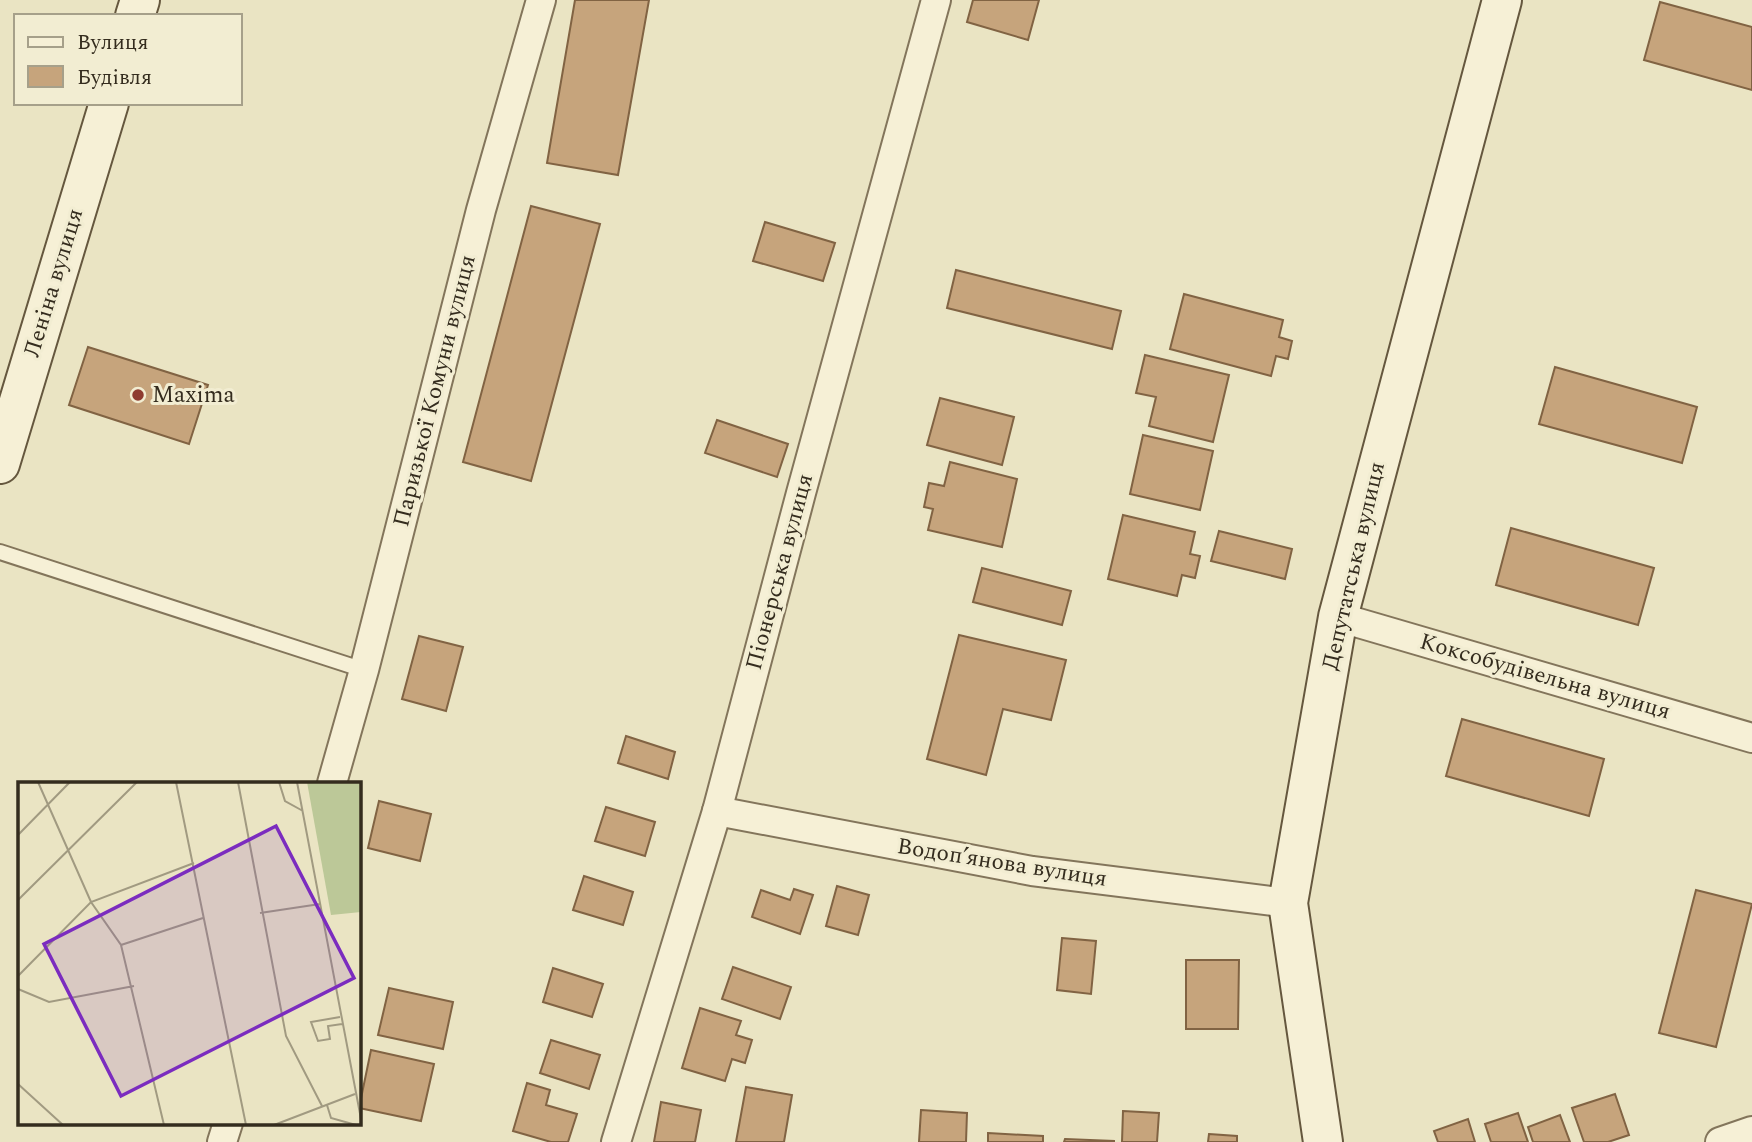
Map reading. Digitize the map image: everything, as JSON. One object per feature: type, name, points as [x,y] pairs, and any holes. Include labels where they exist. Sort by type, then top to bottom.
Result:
[{"type":"street","name":"Паризької Комуни вулиця","points":[[332,782],[364,670],[481,210],[541,0]]},
{"type":"street","name":"Піонерська вулиця","points":[[616,1142],[717,811],[936,0]]},
{"type":"street","name":"Депутатська вулиця","points":[[1323,1142],[1288,902],[1338,617],[1502,0]]},
{"type":"street","name":"Леніна вулиця","points":[[0,464],[108,105]]},
{"type":"street","name":"Коксобудівельна вулиця","points":[[1338,617],[1752,738]]},
{"type":"street","name":"Водоп’янова вулиця","points":[[717,811],[1032,871],[1288,902]]},
{"type":"street","points":[[222,1142],[228,1124]]},
{"type":"street","points":[[1720,1142],[1752,1131]]},
{"type":"lane","points":[[0,552],[364,670]]},
{"type":"building","points":[[575,0],[649,0],[618,175],[547,163]]},
{"type":"building","points":[[973,0],[1039,0],[1028,40],[967,22]]},
{"type":"building","points":[[1660,2],[1752,27],[1752,90],[1644,60]]},
{"type":"building","points":[[531,206],[600,224],[531,481],[463,462]]},
{"type":"building","points":[[765,222],[835,243],[823,281],[753,261]]},
{"type":"building","points":[[956,270],[1121,311],[1112,349],[947,308]]},
{"type":"building","points":[[1184,294],[1283,320],[1279,337],[1292,341],[1288,359],[1276,356],[1271,376],[1170,349]]},
{"type":"building","name":"Maxima","points":[[88,347],[208,385],[189,444],[69,405]]},
{"type":"building","points":[[1145,355],[1229,375],[1213,442],[1149,426],[1156,397],[1136,393]]},
{"type":"building","points":[[1555,367],[1697,407],[1682,463],[1539,424]]},
{"type":"building","points":[[940,398],[1014,417],[1002,465],[927,445]]},
{"type":"building","points":[[717,420],[788,444],[777,477],[705,453]]},
{"type":"building","points":[[1143,435],[1213,451],[1200,510],[1130,494]]},
{"type":"building","points":[[950,462],[1017,479],[1002,547],[928,530],[933,509],[924,507],[929,483],[944,486]]},
{"type":"building","points":[[1123,515],[1195,532],[1190,554],[1200,556],[1195,578],[1182,575],[1177,596],[1108,579]]},
{"type":"building","points":[[1511,528],[1654,568],[1638,625],[1496,585]]},
{"type":"building","points":[[1219,531],[1292,549],[1285,579],[1211,561]]},
{"type":"building","points":[[982,568],[1071,591],[1062,625],[973,602]]},
{"type":"building","points":[[959,635],[1066,660],[1051,720],[1003,709],[986,775],[927,759]]},
{"type":"building","points":[[419,636],[463,647],[446,711],[402,699]]},
{"type":"building","points":[[1462,719],[1604,759],[1589,816],[1446,776]]},
{"type":"building","points":[[626,736],[675,752],[668,779],[618,763]]},
{"type":"building","points":[[379,801],[431,814],[420,861],[368,848]]},
{"type":"building","points":[[606,807],[655,822],[645,856],[595,841]]},
{"type":"building","points":[[584,876],[633,892],[623,925],[573,910]]},
{"type":"building","points":[[837,886],[869,895],[858,935],[826,926]]},
{"type":"building","points":[[794,889],[813,895],[800,934],[752,917],[761,890],[790,900]]},
{"type":"building","points":[[1696,890],[1752,904],[1716,1047],[1659,1033]]},
{"type":"building","points":[[1062,938],[1096,941],[1091,994],[1057,990]]},
{"type":"building","points":[[1186,960],[1239,960],[1238,1029],[1186,1029]]},
{"type":"building","points":[[733,967],[791,987],[780,1019],[722,999]]},
{"type":"building","points":[[553,968],[603,984],[592,1017],[543,1002]]},
{"type":"building","points":[[389,988],[453,1002],[443,1049],[378,1035]]},
{"type":"building","points":[[700,1008],[741,1021],[736,1035],[752,1040],[745,1063],[732,1059],[725,1081],[682,1068]]},
{"type":"building","points":[[551,1040],[600,1055],[589,1089],[540,1073]]},
{"type":"building","points":[[371,1050],[434,1064],[421,1121],[360,1108]]},
{"type":"building","points":[[527,1083],[550,1090],[546,1105],[577,1114],[568,1142],[551,1142],[513,1131]]},
{"type":"building","points":[[746,1087],[792,1095],[784,1142],[736,1142]]},
{"type":"building","points":[[1615,1094],[1629,1135],[1608,1142],[1584,1142],[1572,1108]]},
{"type":"building","points":[[661,1102],[701,1110],[695,1142],[654,1142]]},
{"type":"building","points":[[921,1110],[967,1113],[966,1142],[919,1142]]},
{"type":"building","points":[[1123,1111],[1159,1113],[1157,1142],[1122,1142]]},
{"type":"building","points":[[1518,1113],[1528,1142],[1491,1142],[1485,1124]]},
{"type":"building","points":[[1560,1115],[1570,1142],[1533,1142],[1528,1127]]},
{"type":"building","points":[[1468,1119],[1475,1142],[1438,1142],[1434,1131]]},
{"type":"building","points":[[988,1133],[1043,1136],[1043,1142],[988,1142]]},
{"type":"building","points":[[1209,1134],[1237,1136],[1237,1142],[1208,1142]]},
{"type":"building","points":[[1065,1139],[1115,1141],[1064,1142]]},
{"type":"place","name":"Maxima","points":[[138,395]]}]
